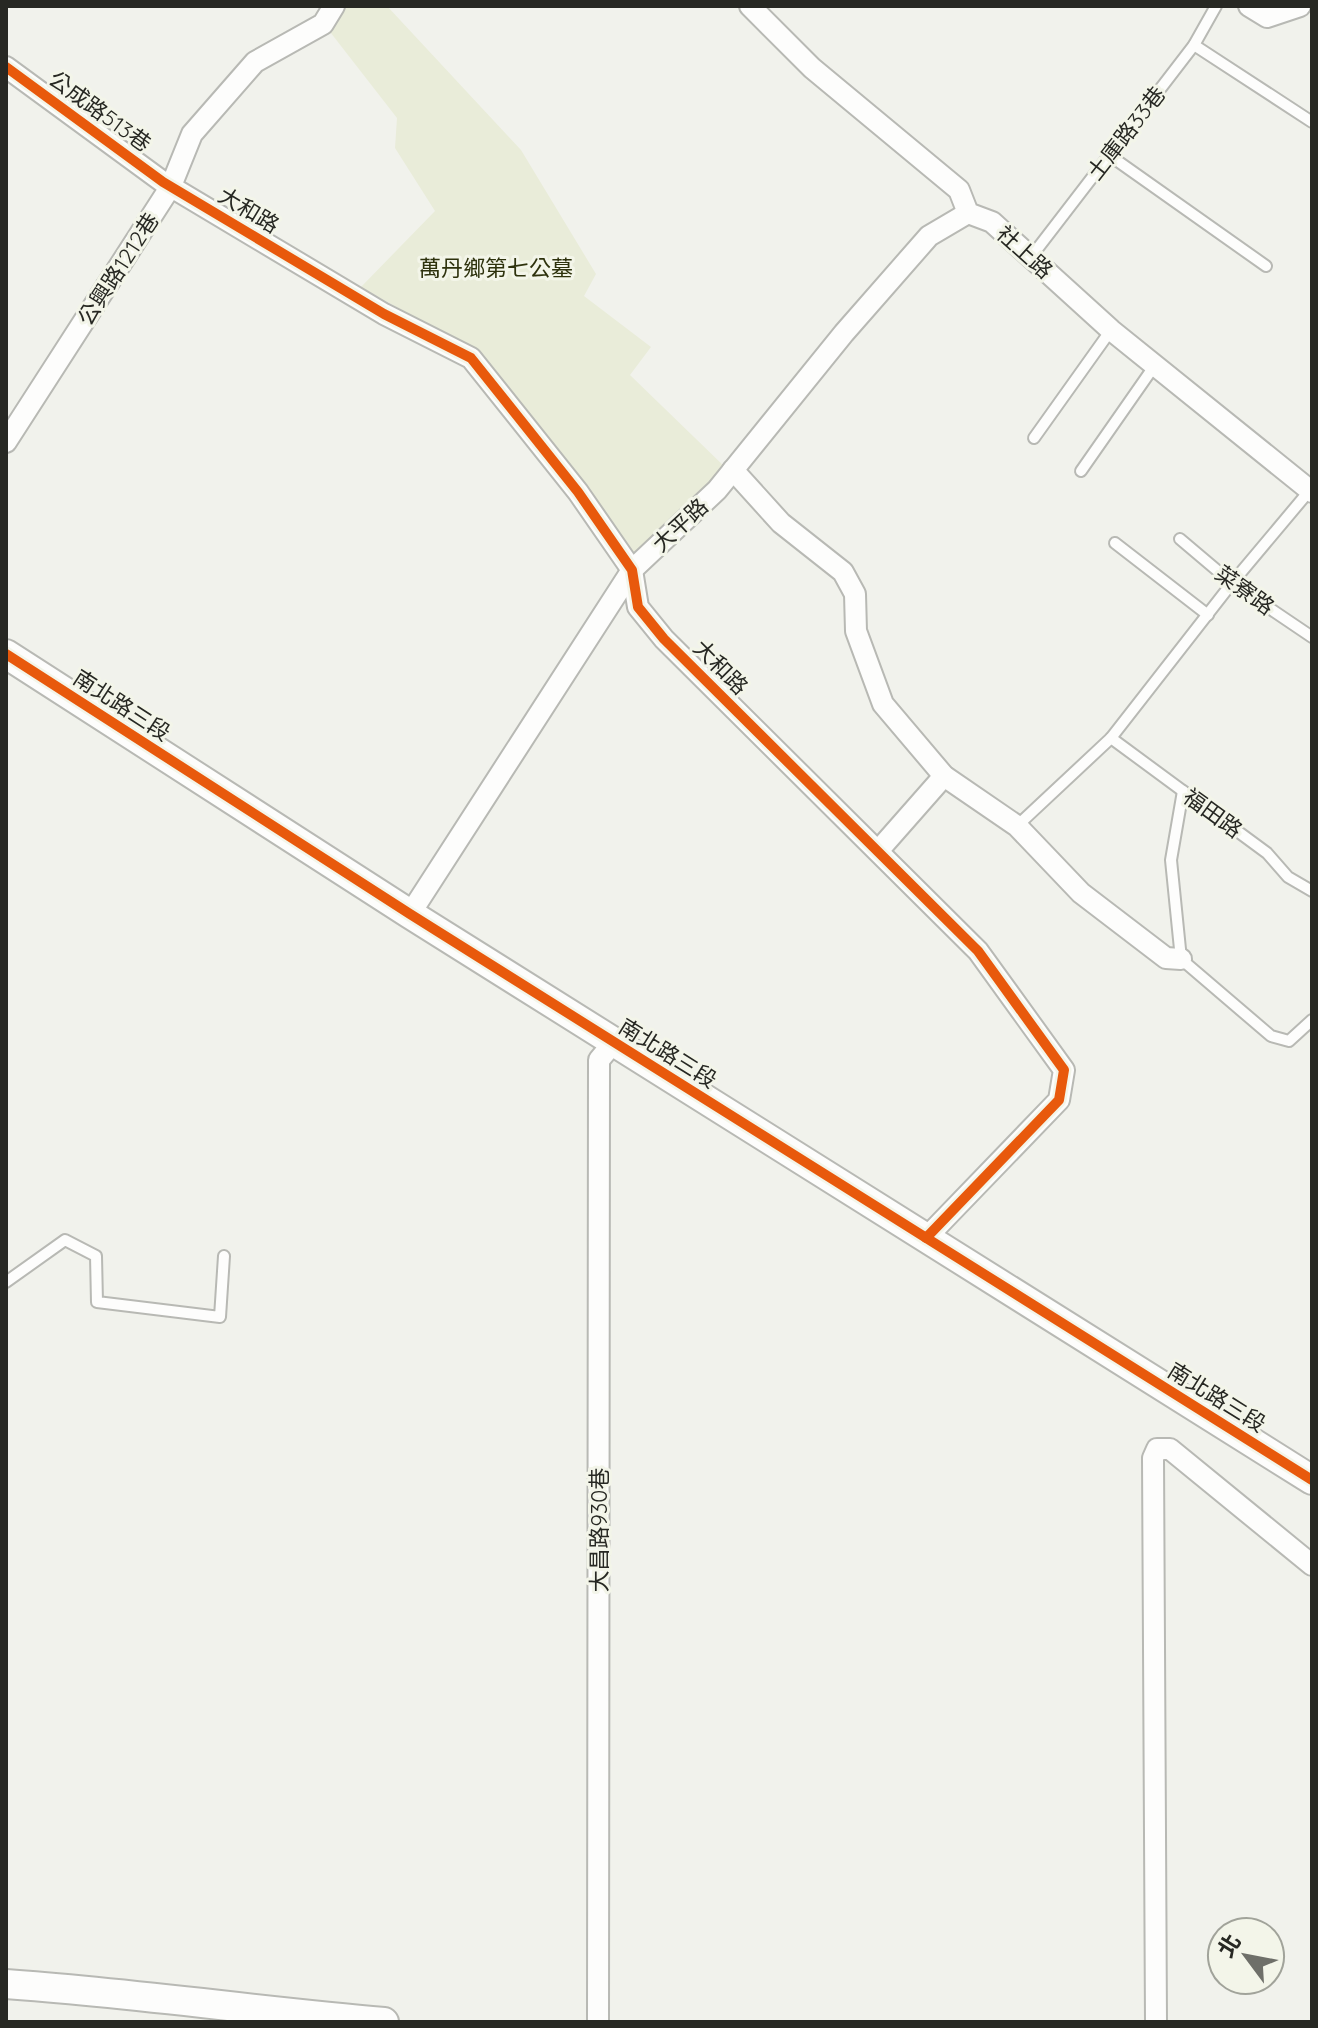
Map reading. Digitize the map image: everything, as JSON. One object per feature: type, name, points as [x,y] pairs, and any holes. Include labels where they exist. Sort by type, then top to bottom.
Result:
[{"type":"street","name":"公興路1212巷","points":[[6,442],[171,186],[192,134],[255,62],[323,24],[334,6]]},
{"type":"street","name":"社上路","points":[[750,6],[812,68],[959,190],[968,213],[992,222],[1111,330],[1311,491]]},
{"type":"street","points":[[1249,6],[1267,17],[1300,6]]},
{"type":"street","name":"公成路513巷","points":[[6,67],[171,186]]},
{"type":"street","name":"大和路","points":[[171,186],[384,314],[471,358],[578,492],[632,570],[638,607],[664,639],[978,951],[1064,1070],[1059,1100],[926,1238]]},
{"type":"street","name":"大平路","points":[[410,914],[632,570],[717,490],[844,333],[929,236],[968,213]]},
{"type":"street","points":[[733,470],[781,523],[843,572],[855,594],[856,631],[883,704],[944,776],[1017,826],[1081,893],[1166,958],[1181,959]]},
{"type":"street","name":"南北路三段","points":[[6,654],[410,914],[1312,1480]]},
{"type":"street","points":[[878,851],[944,776]]},
{"type":"street","name":"大昌路930巷","points":[[598,2022],[599,1060],[614,1042]]},
{"type":"street","points":[[1156,2022],[1153,1458],[1157,1449],[1170,1449],[1312,1565]]},
{"type":"street","points":[[6,1984],[103,1991],[384,2022]]},
{"type":"lane","name":"土庫路33巷","points":[[1031,257],[1194,45],[1216,6]]},
{"type":"lane","points":[[1194,45],[1312,122]]},
{"type":"lane","points":[[1109,155],[1266,266]]},
{"type":"lane","points":[[1034,438],[1111,330]]},
{"type":"lane","points":[[1081,471],[1155,365]]},
{"type":"lane","points":[[1017,826],[1111,738],[1232,583],[1311,491]]},
{"type":"lane","name":"菜寮路","points":[[1180,539],[1232,583],[1312,637]]},
{"type":"lane","points":[[1115,543],[1208,615]]},
{"type":"lane","name":"福田路","points":[[1111,738],[1267,853],[1288,877],[1312,891]]},
{"type":"lane","points":[[1183,791],[1171,860],[1181,959],[1271,1036],[1289,1041],[1312,1020]]},
{"type":"lane","points":[[6,1282],[65,1240],[96,1256],[97,1302],[220,1317],[224,1256]]},
{"type":"green space","name":"萬丹鄉第七公墓","points":[[341,6],[387,6],[521,150],[596,274],[584,296],[651,347],[630,375],[726,468],[632,556],[553,443],[476,352],[361,287],[435,211],[395,148],[397,118],[327,28]]},
{"type":"cycle path","points":[[6,67],[163,182],[384,314],[471,358],[578,492],[632,570],[638,607],[664,639],[978,951],[1064,1070],[1059,1100],[926,1238]]},
{"type":"cycle path","points":[[6,654],[410,914],[1312,1480]]}]
